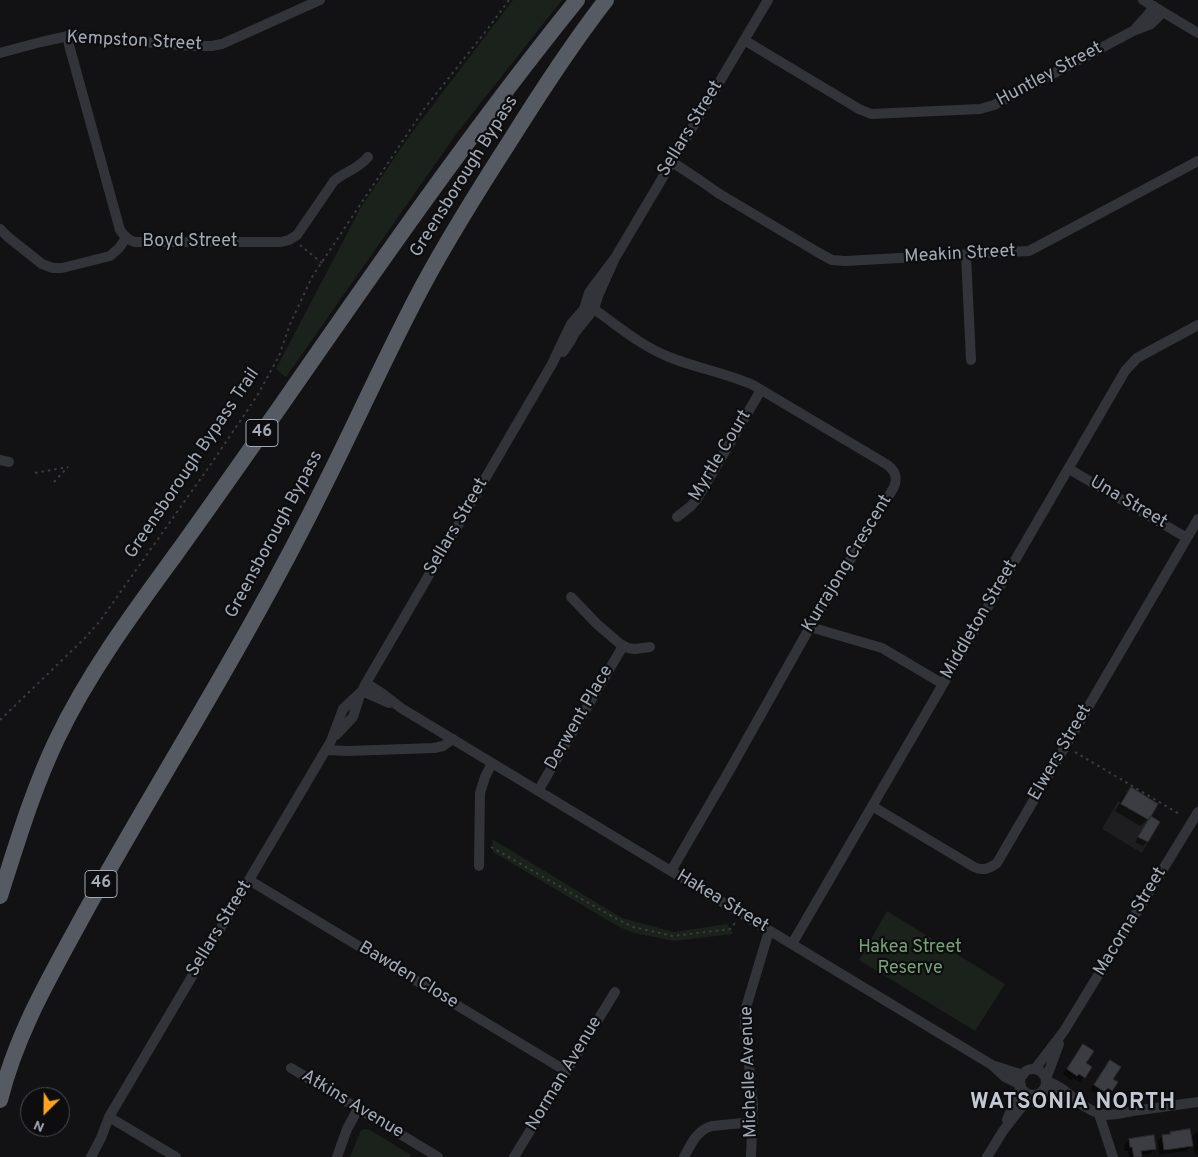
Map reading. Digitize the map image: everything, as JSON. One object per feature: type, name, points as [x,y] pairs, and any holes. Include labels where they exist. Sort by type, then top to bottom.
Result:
[{"type":"highway","name":"Greensborough Bypass","points":[[0,896],[28,811],[56,740],[82,691],[113,642],[434,189],[508,87],[577,0]]},
{"type":"highway","name":"Greensborough Bypass","points":[[0,1100],[19,1041],[42,992],[126,840],[297,540],[392,346],[439,256],[472,200],[545,86],[606,0]]},
{"type":"street","name":"Kempston Street","points":[[0,53],[68,36],[211,46],[230,41],[320,0]]},
{"type":"street","name":"Sellars Street","points":[[86,1156],[101,1138],[109,1117],[328,746],[343,709],[364,686],[552,364],[571,324],[590,311],[589,293],[615,258],[768,0]]},
{"type":"street","points":[[1143,0],[1198,33]]},
{"type":"street","name":"Huntley Street","points":[[744,40],[865,112],[877,114],[980,109],[989,108],[1133,31],[1158,9]]},
{"type":"street","name":"Boyd Street","points":[[68,36],[120,230],[126,238],[135,242],[281,242],[292,239]]},
{"type":"street","points":[[292,239],[302,228],[334,181],[357,168],[368,157]]},
{"type":"street","name":"Meakin Street","points":[[670,166],[701,180],[718,193],[819,254],[832,260],[845,261],[1029,251],[1198,161]]},
{"type":"street","points":[[0,229],[42,264],[52,268],[62,268],[110,256],[126,238]]},
{"type":"street","points":[[966,255],[971,360]]},
{"type":"street","name":"Kurrajong Crescent","points":[[590,311],[667,356],[737,379],[761,390],[886,464],[893,470],[896,477],[894,487],[810,628],[671,871]]},
{"type":"street","name":"Middleton Street","points":[[792,944],[1128,366],[1143,354],[1198,325]]},
{"type":"street","name":"Myrtle Court","points":[[678,517],[697,499],[761,390]]},
{"type":"street","name":"Una Street","points":[[1069,469],[1187,538]]},
{"type":"street","name":"Elwers Street","points":[[872,806],[974,867],[985,870],[997,863],[1198,519]]},
{"type":"street","name":"Derwent Place","points":[[571,597],[597,624],[623,646],[635,649],[650,647]]},
{"type":"street","points":[[810,628],[882,648],[943,684]]},
{"type":"street","name":"Derwent Place","points":[[538,791],[623,646]]},
{"type":"street","name":"Hakea Street","points":[[364,686],[383,694],[401,708],[453,740],[1022,1082]]},
{"type":"street","points":[[328,746],[348,752],[434,748],[443,746],[453,740]]},
{"type":"street","points":[[479,866],[480,793],[492,763]]},
{"type":"street","name":"Macorna Street","points":[[1035,1069],[1064,1031],[1198,812]]},
{"type":"street","name":"Bawden Close","points":[[249,880],[566,1071]]},
{"type":"street","name":"Michelle Avenue","points":[[751,1157],[753,1105],[744,1011],[769,931]]},
{"type":"street","name":"Norman Avenue","points":[[514,1157],[615,992]]},
{"type":"street","name":"Macorna Street","points":[[1045,1084],[1064,1031]]},
{"type":"street","name":"Atkins Avenue","points":[[291,1068],[438,1157]]},
{"type":"street","points":[[1003,1131],[1022,1082],[1028,1070],[1035,1069],[1042,1073],[1045,1084],[1039,1094],[1031,1095],[1027,1093],[1022,1082]]},
{"type":"street","points":[[1045,1084],[1051,1083],[1062,1089],[1078,1102],[1099,1114],[1198,1102]]},
{"type":"street","points":[[987,1157],[1003,1131],[1031,1095]]},
{"type":"street","points":[[338,1157],[347,1129],[358,1109]]},
{"type":"street","points":[[1099,1114],[1113,1157]]},
{"type":"street","points":[[109,1117],[176,1157]]},
{"type":"street","points":[[684,1157],[696,1137],[706,1128],[752,1122]]},
{"type":"path","name":"Greensborough Bypass Trail","points":[[0,720],[85,638],[106,613],[257,396],[279,356],[290,324],[312,278],[424,109],[509,0]]},
{"type":"path","points":[[292,239],[322,263]]},
{"type":"path","points":[[35,473],[68,467],[54,482]]},
{"type":"path","points":[[1075,751],[1180,815]]},
{"type":"path","points":[[480,840],[613,918],[634,928],[673,936],[730,929],[734,923]]},
{"type":"shaded area","points":[[1118,801],[1149,820],[1139,836],[1148,842],[1142,853],[1102,829]]},
{"type":"green space","points":[[513,0],[562,0],[457,133],[286,377],[276,369],[361,207],[410,135]]},
{"type":"green space","points":[[492,839],[622,918],[674,932],[727,924],[733,934],[674,941],[634,933],[619,927],[493,852]]},
{"type":"green space","name":"Hakea Street Reserve","points":[[887,911],[1005,984],[975,1031],[859,960]]},
{"type":"green space","points":[[366,1129],[411,1155],[410,1157],[350,1157],[360,1132]]},
{"type":"building","points":[[1131,787],[1158,804],[1149,820],[1121,804]]},
{"type":"building","points":[[1151,816],[1160,822],[1148,842],[1138,837]]},
{"type":"building","points":[[1083,1044],[1094,1051],[1086,1063],[1092,1067],[1085,1078],[1079,1074],[1077,1076],[1067,1069]]},
{"type":"building","points":[[1110,1060],[1121,1067],[1113,1079],[1118,1082],[1112,1091],[1108,1088],[1105,1092],[1094,1085]]},
{"type":"building","points":[[1190,1129],[1193,1146],[1164,1150],[1162,1135]]},
{"type":"building","points":[[1154,1135],[1156,1149],[1141,1151],[1142,1157],[1134,1157],[1129,1139]]},
{"type":"district","name":"WATSONIA NORTH","points":[[1073,1104]]}]
